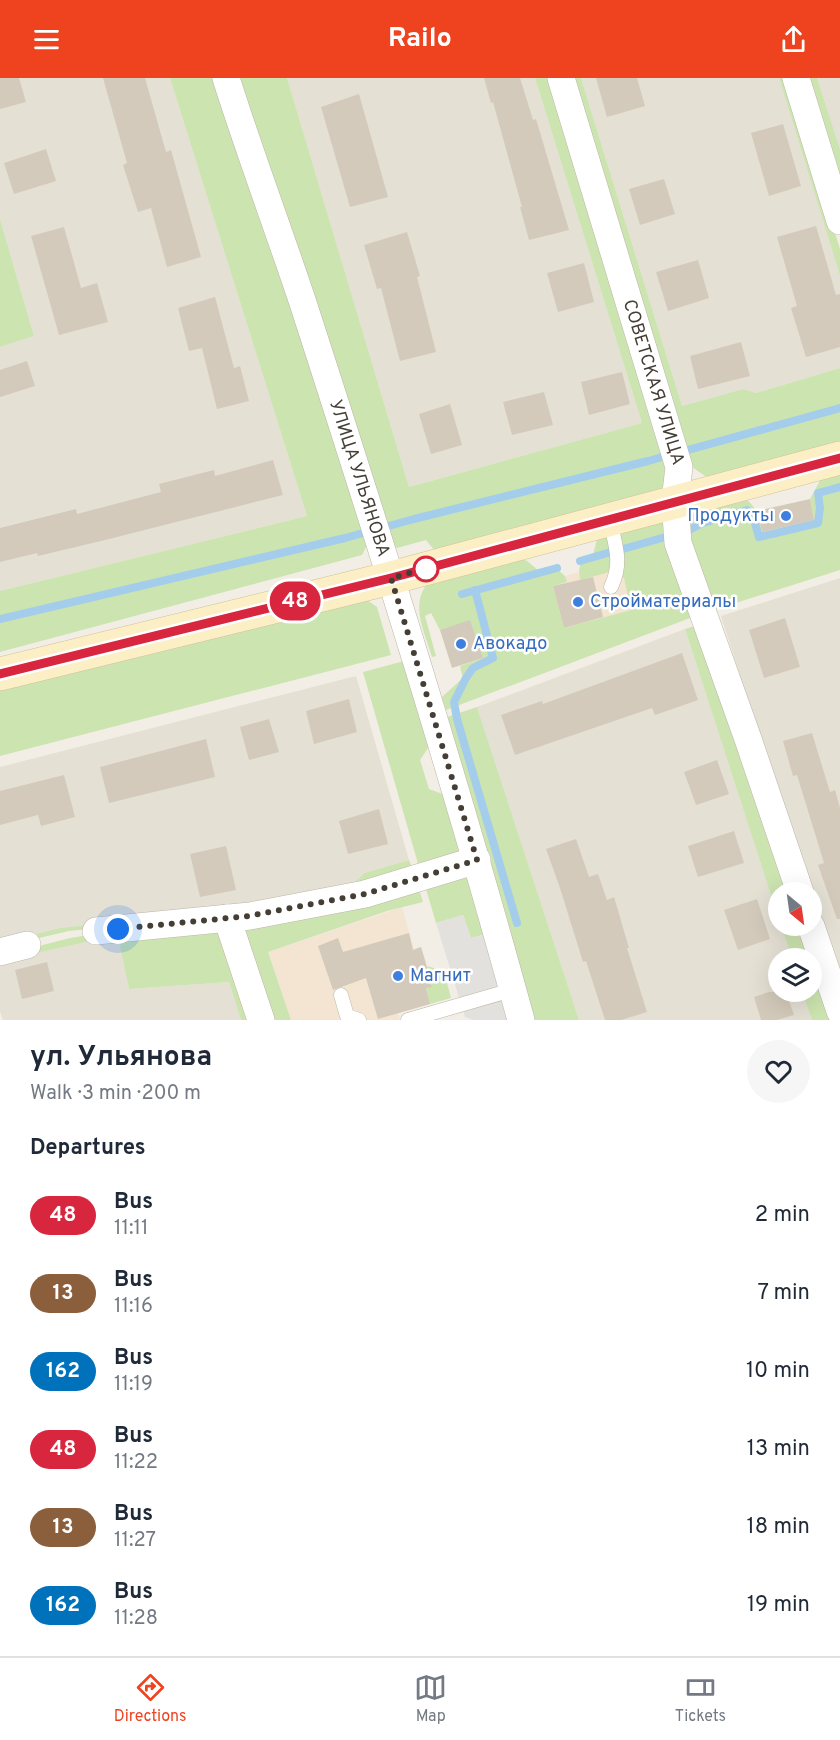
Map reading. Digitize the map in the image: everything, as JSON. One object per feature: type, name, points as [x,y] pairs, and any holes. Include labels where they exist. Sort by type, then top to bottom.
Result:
[{"type":"main road","points":[[0,674],[391,578],[840,458]]},
{"type":"street","name":"УЛИЦА УЛЬЯНОВА","points":[[226,78],[302,300],[391,578],[477,860],[521,1020]]},
{"type":"street","name":"СОВЕТСКАЯ УЛИЦА","points":[[561,78],[679,467],[675,501],[678,543],[797,882]]},
{"type":"street","points":[[796,78],[840,222]]},
{"type":"street","points":[[96,931],[249,916],[365,894],[477,860]]},
{"type":"street","points":[[227,918],[261,1020]]},
{"type":"street","points":[[814,936],[840,1011]]},
{"type":"street","points":[[0,952],[27,945]]},
{"type":"lane","points":[[609,519],[618,559],[617,575],[610,587]]},
{"type":"lane","points":[[408,1020],[512,990]]},
{"type":"lane","points":[[341,995],[347,1016],[359,1020]]},
{"type":"shaded area","points":[[0,78],[170,78],[307,516],[0,591],[0,347],[34,336],[0,219]]},
{"type":"shaded area","points":[[287,78],[535,78],[642,423],[409,487]]},
{"type":"shaded area","points":[[581,78],[779,78],[840,276],[840,368],[756,393],[743,389],[682,406]]},
{"type":"shaded area","points":[[817,78],[840,78],[840,149]]},
{"type":"shaded area","name":"Стройматериалы","points":[[578,572],[580,579],[610,572],[624,578],[631,610],[564,628],[553,586],[567,583],[565,576]]},
{"type":"shaded area","points":[[840,578],[840,989],[822,932],[822,882],[806,882],[721,616]]},
{"type":"shaded area","points":[[685,629],[768,886],[768,936],[784,936],[789,948],[768,948],[768,1002],[806,1002],[812,1020],[579,1020],[477,707]]},
{"type":"shaded area","points":[[356,676],[409,860],[364,873],[352,885],[249,907],[60,928],[0,943],[0,767]]},
{"type":"shaded area","points":[[402,907],[414,949],[421,947],[432,987],[426,989],[430,1004],[398,1013],[400,1020],[291,1020],[268,952]]},
{"type":"shaded area","points":[[463,915],[471,938],[486,934],[510,1020],[473,1020],[465,1017],[436,923]]},
{"type":"shaded area","points":[[100,939],[120,940],[129,989],[229,982],[241,1020],[3,1020],[0,1011],[0,961]]},
{"type":"green space","points":[[170,78],[214,78],[292,307],[368,543],[362,555],[0,652],[0,591],[307,516]]},
{"type":"green space","points":[[240,78],[287,78],[409,487],[642,423],[535,78],[551,78],[667,469],[661,494],[435,551],[426,540],[397,548],[389,541]]},
{"type":"green space","points":[[569,78],[581,78],[682,406],[743,389],[756,393],[840,368],[840,443],[708,478],[692,467],[679,446]]},
{"type":"green space","points":[[779,78],[787,78],[840,249],[840,276]]},
{"type":"green space","points":[[806,78],[817,78],[840,149],[840,187]]},
{"type":"green space","points":[[0,219],[34,336],[0,347]]},
{"type":"green space","points":[[840,471],[840,570],[707,612],[684,511],[741,495],[756,511],[762,532],[814,520],[810,499],[823,475]]},
{"type":"green space","points":[[666,515],[698,615],[446,710],[442,697],[463,678],[460,666],[483,658],[470,621],[440,630],[431,613],[425,616],[436,656],[432,657],[419,610],[422,592],[427,584],[517,556],[538,570],[555,567],[565,576],[567,582],[553,586],[564,628],[631,610],[624,578],[619,576],[621,529]]},
{"type":"green space","points":[[604,532],[611,551],[610,572],[580,580],[581,559],[593,555],[598,535]]},
{"type":"green space","points":[[367,600],[377,607],[391,655],[0,756],[0,683]]},
{"type":"green space","points":[[701,624],[790,882],[768,882],[768,886],[685,629]]},
{"type":"green space","points":[[404,661],[430,745],[420,760],[429,789],[445,795],[466,858],[421,874],[363,672]]},
{"type":"green space","points":[[477,707],[579,1020],[532,1020],[447,717]]},
{"type":"green space","points":[[409,860],[415,875],[362,891],[249,913],[69,931],[0,947],[0,943],[60,928],[249,907],[352,885],[364,873]]},
{"type":"green space","points":[[469,870],[486,934],[471,938],[463,915],[436,923],[424,882]]},
{"type":"green space","points":[[417,883],[423,902],[387,911],[268,952],[291,1020],[241,1020],[229,982],[129,989],[119,940],[100,939],[0,961],[0,956],[70,938]]},
{"type":"green space","points":[[784,936],[807,936],[811,948],[789,948]]},
{"type":"green space","points":[[427,966],[444,971],[451,998],[430,1004],[426,988],[432,986]]},
{"type":"green space","points":[[822,979],[836,1020],[812,1020],[806,1002],[822,1002]]},
{"type":"building","points":[[0,78],[19,78],[26,102],[0,109]]},
{"type":"building","points":[[103,78],[145,78],[166,152],[171,150],[201,257],[167,267],[151,208],[138,212],[123,165],[127,163]]},
{"type":"building","points":[[484,78],[520,78],[533,120],[536,119],[569,230],[529,240],[493,102],[491,103]]},
{"type":"building","points":[[596,78],[637,78],[645,106],[607,117]]},
{"type":"building","points":[[359,94],[388,197],[350,207],[321,107]]},
{"type":"building","points":[[783,124],[801,186],[769,196],[751,133]]},
{"type":"building","points":[[46,149],[56,181],[14,194],[4,163]]},
{"type":"building","points":[[664,179],[675,214],[640,225],[629,189]]},
{"type":"building","points":[[816,226],[836,295],[840,294],[840,347],[806,357],[791,308],[797,306],[777,237]]},
{"type":"building","points":[[64,227],[81,288],[97,283],[108,322],[59,335],[31,236]]},
{"type":"building","points":[[407,232],[420,276],[417,277],[436,352],[400,361],[381,288],[377,289],[364,245]]},
{"type":"building","points":[[698,260],[709,298],[668,311],[656,272]]},
{"type":"building","points":[[584,263],[594,302],[558,312],[547,273]]},
{"type":"building","points":[[215,297],[234,368],[240,366],[249,401],[217,409],[202,348],[189,351],[178,308]]},
{"type":"building","points":[[741,342],[750,376],[698,389],[690,356]]},
{"type":"building","points":[[27,361],[35,386],[0,397],[0,370]]},
{"type":"building","points":[[622,372],[630,404],[589,415],[581,382]]},
{"type":"building","points":[[544,392],[553,425],[512,435],[503,402]]},
{"type":"building","points":[[450,404],[462,445],[431,454],[419,414]]},
{"type":"building","points":[[273,460],[283,495],[38,556],[37,553],[0,562],[0,528],[76,509],[77,514],[161,492],[159,484],[214,470],[215,476]]},
{"type":"building","name":"Продукты","points":[[810,499],[814,520],[762,532],[757,511]]},
{"type":"building","name":"Стройматериалы","points":[[593,577],[603,617],[564,628],[553,586]]},
{"type":"building","points":[[785,618],[800,667],[764,678],[749,630]]},
{"type":"building","name":"Авокадо","points":[[470,620],[483,658],[452,668],[440,630]]},
{"type":"building","points":[[682,653],[698,700],[655,715],[652,708],[515,755],[501,715],[542,701],[543,704]]},
{"type":"building","points":[[349,699],[357,732],[314,744],[306,711]]},
{"type":"building","points":[[269,719],[279,752],[249,760],[240,727]]},
{"type":"building","points":[[812,733],[830,792],[835,790],[840,808],[840,919],[837,919],[818,865],[824,863],[797,775],[793,776],[783,741]]},
{"type":"building","points":[[206,739],[215,777],[109,803],[100,767]]},
{"type":"building","points":[[717,760],[729,794],[696,805],[684,772]]},
{"type":"building","points":[[64,775],[75,817],[41,826],[38,815],[0,825],[0,791]]},
{"type":"building","points":[[379,809],[388,844],[348,854],[339,821]]},
{"type":"building","points":[[734,831],[744,863],[698,877],[688,846]]},
{"type":"building","points":[[576,839],[589,877],[598,874],[607,900],[614,897],[647,1012],[621,1020],[605,1020],[586,961],[583,962],[546,849]]},
{"type":"building","points":[[226,846],[236,890],[200,897],[190,854]]},
{"type":"building","points":[[757,899],[770,939],[738,950],[724,910]]},
{"type":"building","name":"Магнит","points":[[409,933],[413,950],[421,947],[425,960],[432,987],[426,988],[430,1004],[378,1019],[366,978],[333,990],[318,946],[338,938],[343,952]]},
{"type":"building","points":[[47,962],[54,991],[22,999],[15,970]]},
{"type":"building","points":[[768,992],[768,1002],[789,1002],[794,1015],[777,1020],[761,1020],[754,997]]},
{"type":"waterway","points":[[0,619],[345,538],[648,461],[840,408]]},
{"type":"waterway","points":[[623,549],[687,531],[703,523],[747,510],[754,520],[759,537],[818,523],[820,508],[818,493],[840,487]]},
{"type":"waterway","points":[[580,561],[611,552]]},
{"type":"waterway","points":[[462,594],[557,568]]},
{"type":"waterway","points":[[475,590],[493,658],[473,668],[454,702],[517,923]]},
{"type":"bus line","name":"48","points":[[0,674],[391,578],[840,458]]},
{"type":"place","name":"Продукты","points":[[786,516]]},
{"type":"place","name":"Стройматериалы","points":[[578,602]]},
{"type":"place","name":"Авокадо","points":[[461,644]]},
{"type":"place","name":"Магнит","points":[[398,976]]},
{"type":"route","points":[[118,929],[249,916],[365,894],[477,860],[391,578],[435,566],[426,569]]}]
